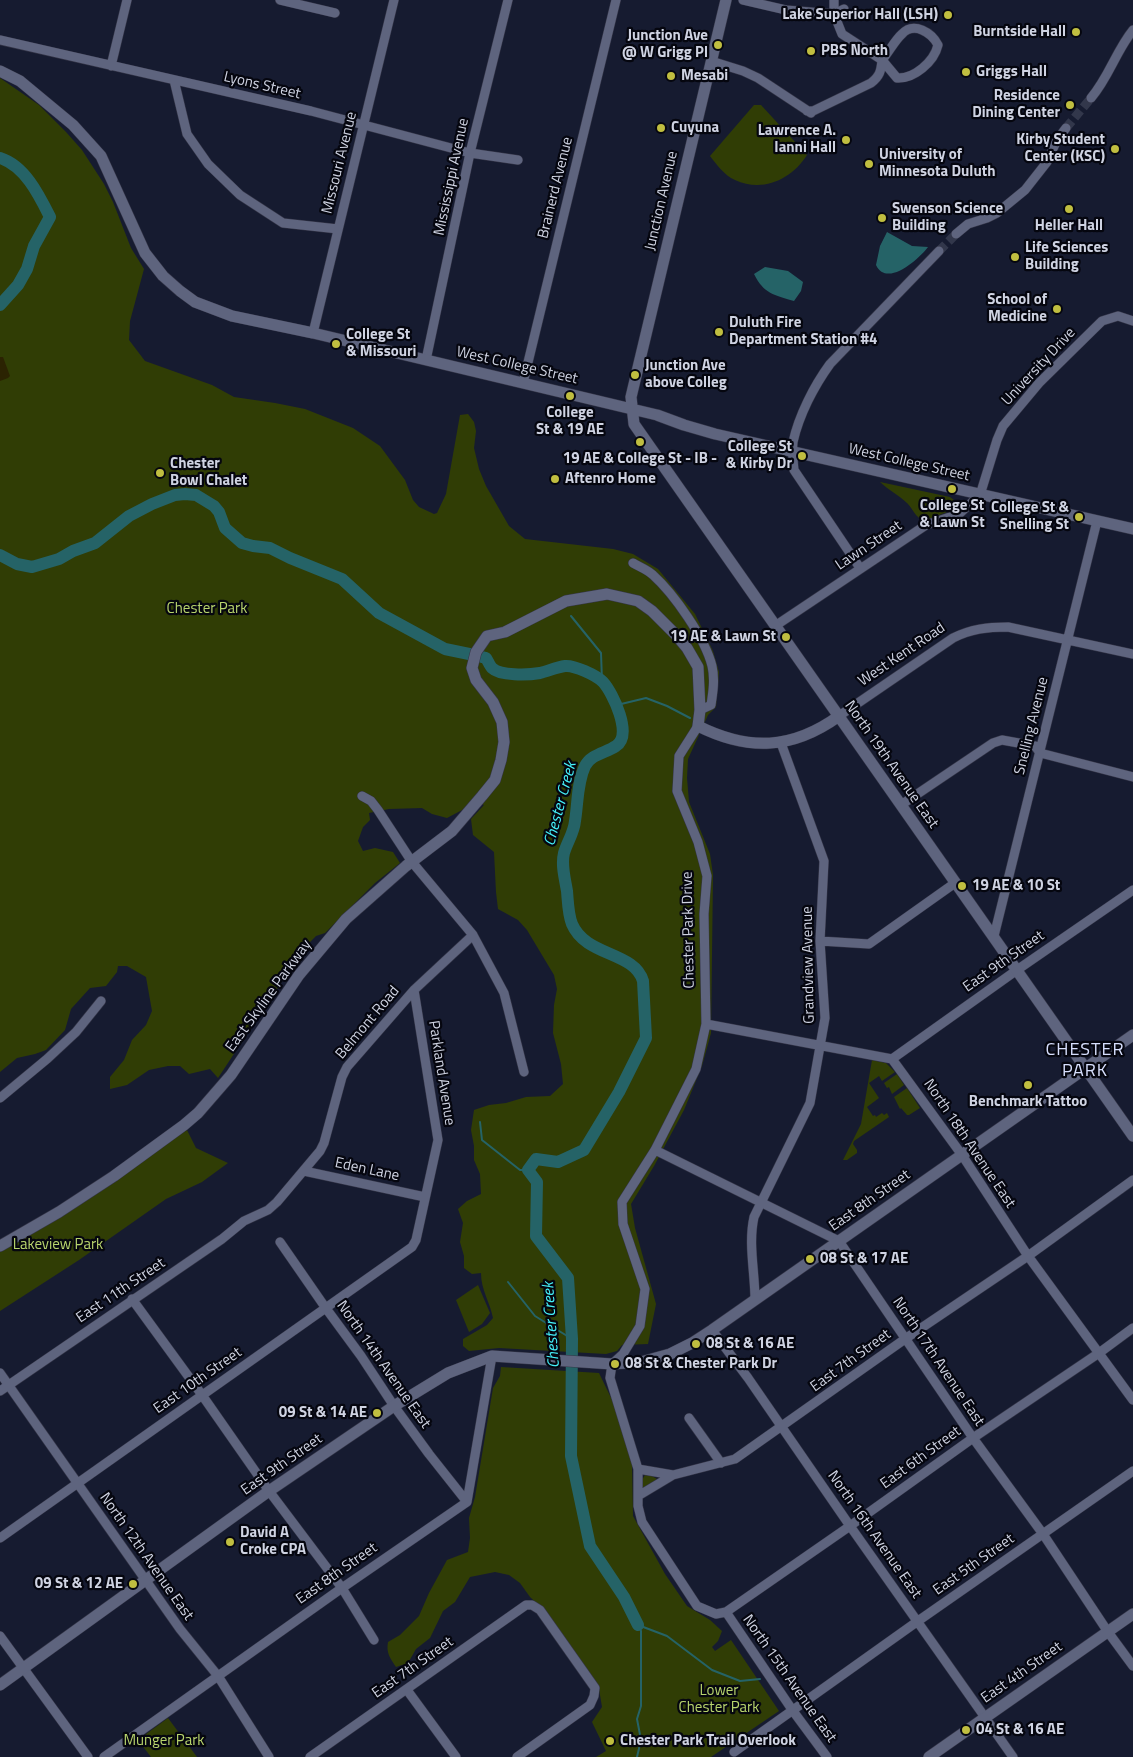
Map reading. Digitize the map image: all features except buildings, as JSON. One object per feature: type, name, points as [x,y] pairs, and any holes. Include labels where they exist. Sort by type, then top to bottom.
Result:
[{"type":"street","points":[[111,66],[127,0]]},
{"type":"street","points":[[280,0],[335,13]]},
{"type":"street","name":"Missouri Avenue","points":[[313,333],[394,0]]},
{"type":"street","name":"Mississippi Avenue","points":[[426,360],[470,153],[508,0]]},
{"type":"street","name":"Brainerd Avenue","points":[[523,383],[616,0]]},
{"type":"street","name":"Junction Avenue","points":[[632,409],[631,397],[726,0]]},
{"type":"street","points":[[743,0],[786,10],[834,14],[844,9]]},
{"type":"street","points":[[711,61],[758,78],[809,112],[871,83],[878,77],[881,71],[882,60],[902,33],[908,29],[918,29],[927,32],[935,39],[938,45],[931,60],[912,75],[902,79],[897,78],[882,60],[842,34],[834,14],[834,0]]},
{"type":"street","points":[[1091,98],[1102,86],[1121,46],[1133,30]]},
{"type":"street","name":"Lyons Street","points":[[0,40],[364,125],[470,153],[518,160]]},
{"type":"street","name":"West College Street","points":[[0,71],[20,81],[73,125],[101,156],[145,253],[163,276],[196,302],[232,316],[313,333],[657,415],[715,434],[1133,529]]},
{"type":"street","points":[[174,80],[187,134],[208,164],[240,196],[283,223],[338,229]]},
{"type":"street","points":[[956,234],[968,224],[997,213],[1025,190],[1047,162],[1057,140],[1066,128]]},
{"type":"street","points":[[860,568],[794,470],[792,452],[794,442],[801,418],[819,378],[830,364],[939,251]]},
{"type":"street","name":"University Drive","points":[[980,495],[997,440],[1004,426],[1039,383],[1102,321],[1118,316],[1133,321]]},
{"type":"street","name":"North 19th Avenue East","points":[[632,409],[634,424],[1133,1136]]},
{"type":"street","name":"Lawn Street","points":[[774,626],[926,524],[960,514],[980,495]]},
{"type":"street","name":"Snelling Avenue","points":[[994,936],[1097,521]]},
{"type":"street","points":[[633,563],[652,574],[673,597],[703,643],[712,666],[714,687],[711,704],[700,710]]},
{"type":"street","name":"Chester Park Drive","points":[[485,638],[505,632],[566,601],[607,594],[638,601],[652,610],[687,648],[698,667],[700,710],[698,726],[679,756],[677,791],[698,842],[707,876],[704,914],[706,1024],[696,1069],[655,1150],[622,1202],[623,1224],[645,1289],[640,1326],[623,1354],[608,1363]]},
{"type":"street","name":"West Kent Road","points":[[698,726],[716,735],[738,742],[758,744],[781,743],[802,737],[816,731],[839,716],[952,638],[968,631],[986,627],[1008,626],[1133,654]]},
{"type":"street","name":"East Skyline Parkway","points":[[0,1246],[59,1212],[106,1181],[198,1114],[231,1075],[276,1007],[308,964],[346,919],[412,862],[452,831],[494,780],[501,760],[504,742],[502,722],[493,702],[476,680],[472,668],[476,652],[485,638]]},
{"type":"street","points":[[900,805],[985,748],[1002,740],[1035,746],[1040,753],[1133,777]]},
{"type":"street","name":"Grandview Avenue","points":[[755,1300],[751,1229],[761,1203],[810,1103],[825,1018],[820,941],[824,861],[781,743]]},
{"type":"street","points":[[362,796],[378,810],[412,862],[473,934],[504,993],[524,1072]]},
{"type":"street","points":[[820,941],[869,944],[956,883]]},
{"type":"street","name":"East 9th Street","points":[[892,1059],[1133,890]]},
{"type":"street","name":"Belmont Road","points":[[257,1215],[268,1210],[277,1202],[320,1151],[324,1143],[342,1077],[347,1067],[414,990],[473,934]]},
{"type":"street","name":"Parkland Avenue","points":[[412,1247],[416,1240],[438,1140],[414,990]]},
{"type":"street","points":[[0,1098],[76,1032],[101,1001]]},
{"type":"street","points":[[706,1024],[892,1059]]},
{"type":"street","name":"East 8th Street","points":[[608,1363],[641,1362],[670,1354],[692,1343],[1133,1035]]},
{"type":"street","name":"North 18th Avenue East","points":[[892,1059],[962,1155],[1028,1256],[1133,1400]]},
{"type":"street","points":[[655,1150],[839,1241]]},
{"type":"street","name":"Eden Lane","points":[[304,1171],[425,1197]]},
{"type":"street","name":"East 7th Street","points":[[638,1496],[673,1475],[735,1459],[782,1428],[905,1339],[1028,1256],[1133,1180]]},
{"type":"street","name":"East 11th Street","points":[[0,1391],[222,1239],[244,1221],[257,1215]]},
{"type":"street","name":"North 17th Avenue East","points":[[839,1241],[973,1438],[1043,1534],[1108,1632],[1133,1666]]},
{"type":"street","name":"North 14th Avenue East","points":[[280,1242],[394,1406],[429,1454],[468,1502]]},
{"type":"street","name":"East 10th Street","points":[[0,1538],[412,1247]]},
{"type":"street","points":[[132,1299],[269,1491],[342,1588],[374,1640]]},
{"type":"street","name":"East 6th Street","points":[[726,1612],[973,1438],[1100,1353],[1133,1328]]},
{"type":"street","name":"North 16th Avenue East","points":[[712,1330],[748,1378],[1013,1757]]},
{"type":"street","points":[[468,1502],[492,1356]]},
{"type":"street","name":"East 9th Street","points":[[0,1685],[269,1491],[394,1406],[448,1373],[492,1356],[608,1363]]},
{"type":"street","name":"North 15th Avenue East","points":[[608,1363],[611,1384],[638,1469],[639,1513],[642,1522],[698,1606],[716,1614],[726,1612],[793,1711],[827,1757]]},
{"type":"street","name":"North 12th Avenue East","points":[[0,1374],[180,1629],[218,1676],[269,1757]]},
{"type":"street","points":[[689,1418],[721,1463]]},
{"type":"street","name":"East 7th Street","points":[[638,1469],[673,1475]]},
{"type":"street","name":"East 5th Street","points":[[734,1752],[1133,1471]]},
{"type":"street","name":"East 8th Street","points":[[104,1757],[342,1588],[468,1502]]},
{"type":"street","name":"East 7th Street","points":[[310,1757],[526,1604],[540,1610],[567,1651],[595,1688],[590,1705],[517,1757]]},
{"type":"street","name":"East 4th Street","points":[[929,1757],[1133,1614]]},
{"type":"street","points":[[0,1636],[88,1757]]},
{"type":"street","points":[[407,1690],[456,1757]]},
{"type":"green space","name":"Chester Park","points":[[0,78],[39,105],[66,132],[82,150],[104,184],[131,248],[144,269],[130,321],[129,340],[145,361],[212,385],[234,397],[305,409],[353,428],[380,446],[405,480],[413,500],[419,507],[434,514],[437,513],[446,494],[460,415],[468,414],[474,422],[476,431],[474,448],[479,469],[486,486],[509,526],[525,539],[613,549],[633,554],[658,569],[695,614],[713,651],[719,672],[716,707],[708,715],[688,759],[687,778],[689,802],[710,854],[713,875],[711,1033],[702,1066],[684,1110],[631,1204],[635,1228],[656,1304],[648,1344],[622,1345],[617,1351],[606,1354],[499,1348],[469,1351],[463,1346],[463,1339],[487,1325],[493,1318],[482,1285],[481,1273],[472,1274],[464,1268],[464,1256],[460,1242],[463,1223],[458,1209],[467,1201],[481,1194],[480,1174],[474,1160],[471,1130],[474,1110],[526,1097],[550,1096],[563,1084],[561,1064],[553,1033],[554,1005],[557,989],[554,975],[527,930],[518,920],[498,909],[494,852],[473,835],[471,819],[484,805],[472,800],[464,809],[447,818],[432,814],[422,808],[389,809],[369,813],[370,820],[363,827],[358,841],[363,851],[375,848],[393,852],[400,863],[375,883],[325,933],[316,936],[304,948],[218,1078],[210,1069],[189,1074],[180,1066],[168,1066],[149,1070],[127,1085],[110,1089],[110,1077],[124,1060],[132,1040],[146,1025],[152,1011],[146,977],[127,966],[118,966],[117,972],[106,986],[90,988],[71,1009],[65,1030],[46,1050],[17,1058],[0,1072]]},
{"type":"green space","points":[[754,105],[761,105],[807,155],[785,177],[766,184],[756,185],[746,184],[731,178],[724,173],[710,156]]},
{"type":"green space","points":[[880,482],[950,497],[954,500],[957,508],[924,521],[916,515],[904,500]]},
{"type":"green space","points":[[872,1060],[886,1063],[895,1072],[882,1081],[879,1076],[869,1083],[879,1098],[867,1107],[873,1116],[875,1115],[876,1117],[882,1113],[884,1115],[887,1113],[889,1117],[854,1141],[853,1144],[857,1153],[847,1160],[843,1160],[861,1124]]},
{"type":"green space","points":[[897,1074],[904,1085],[892,1094],[889,1087],[887,1088],[884,1083]]},
{"type":"green space","points":[[907,1088],[920,1108],[909,1115],[900,1109],[894,1097]]},
{"type":"green space","name":"Lakeview Park","points":[[187,1130],[196,1148],[228,1163],[202,1182],[166,1199],[79,1260],[0,1311],[0,1252]]},
{"type":"green space","points":[[478,1285],[490,1313],[482,1324],[469,1332],[456,1300]]},
{"type":"green space","name":"Lower Chester Park","points":[[501,1367],[599,1373],[614,1404],[632,1463],[633,1516],[665,1574],[687,1606],[710,1620],[722,1631],[718,1641],[712,1647],[715,1651],[731,1640],[779,1711],[711,1757],[596,1757],[606,1751],[592,1722],[602,1707],[599,1689],[546,1612],[530,1597],[520,1583],[509,1575],[495,1572],[470,1577],[455,1602],[443,1611],[430,1638],[416,1649],[408,1663],[396,1667],[390,1658],[388,1642],[400,1635],[419,1616],[447,1560],[468,1552],[470,1538],[469,1518],[475,1497],[493,1388],[500,1376]]},
{"type":"green space","points":[[645,1475],[657,1479],[643,1489],[642,1480]]},
{"type":"green space","name":"Munger Park","points":[[168,1718],[197,1757],[151,1757],[138,1740]]},
{"type":"sand","points":[[0,357],[3,357],[10,376],[0,381]]},
{"type":"shaded area","points":[[887,232],[912,246],[928,247],[918,258],[903,269],[888,274],[881,271],[876,265],[880,246]]},
{"type":"shaded area","points":[[765,267],[788,271],[803,282],[801,291],[794,301],[770,293],[762,286],[754,274]]},
{"type":"waterway","name":"Chester Creek","points":[[0,158],[9,162],[24,174],[50,217],[34,246],[27,269],[18,285],[0,305]]},
{"type":"waterway","name":"Chester Creek","points":[[0,555],[17,564],[32,567],[59,559],[73,551],[95,543],[129,516],[152,504],[175,495],[196,495],[214,506],[219,512],[225,528],[242,543],[270,548],[342,579],[379,613],[445,649],[486,658],[496,671],[508,674],[535,674],[562,667],[574,667],[595,676],[603,682],[612,695],[622,724],[623,733],[621,741],[616,746],[595,756],[585,766],[579,786],[574,825],[564,853],[563,862],[568,908],[572,924],[579,935],[598,949],[630,964],[638,971],[643,981],[646,1038],[619,1092],[584,1150],[558,1162],[536,1159],[528,1170],[537,1182],[536,1236],[568,1278],[572,1339],[571,1456],[590,1546],[624,1597],[638,1625]]},
{"type":"waterway","points":[[571,616],[601,653],[602,681]]},
{"type":"waterway","points":[[617,705],[646,698],[690,718]]},
{"type":"waterway","points":[[480,1122],[482,1140],[520,1170],[528,1170]]},
{"type":"waterway","points":[[508,1282],[535,1316],[572,1339]]},
{"type":"waterway","points":[[638,1625],[667,1636],[712,1670],[740,1681],[760,1679]]},
{"type":"waterway","name":"Chester Creek","points":[[637,1757],[641,1740],[637,1719],[641,1706],[641,1631],[638,1625]]},
{"type":"tunnel","points":[[1066,128],[1091,98]]},
{"type":"tunnel","points":[[939,251],[956,234]]},
{"type":"place","name":"Lake Superior Hall (LSH)","points":[[948,15]]},
{"type":"place","name":"Burntside Hall","points":[[1076,32]]},
{"type":"place","name":"Junction Ave @ W Grigg Pl","points":[[718,45]]},
{"type":"place","name":"PBS North","points":[[811,51]]},
{"type":"place","name":"Griggs Hall","points":[[966,72]]},
{"type":"place","name":"Mesabi","points":[[671,76]]},
{"type":"place","name":"Residence Dining Center","points":[[1070,105]]},
{"type":"place","name":"Cuyuna","points":[[661,128]]},
{"type":"place","name":"Lawrence A. Ianni Hall","points":[[846,140]]},
{"type":"place","name":"Kirby Student Center (KSC)","points":[[1115,149]]},
{"type":"place","name":"University of Minnesota Duluth","points":[[869,164]]},
{"type":"place","name":"Heller Hall","points":[[1069,209]]},
{"type":"place","name":"Swenson Science Building","points":[[882,218]]},
{"type":"place","name":"Life Sciences Building","points":[[1015,257]]},
{"type":"place","name":"School of Medicine","points":[[1057,309]]},
{"type":"place","name":"Duluth Fire Department Station #4","points":[[719,332]]},
{"type":"place","name":"College St & Missouri","points":[[336,344]]},
{"type":"place","name":"Junction Ave above Colleg","points":[[635,375]]},
{"type":"place","name":"College St & 19 AE","points":[[570,396]]},
{"type":"place","name":"19 AE & College St - IB -","points":[[640,442]]},
{"type":"place","name":"College St & Kirby Dr","points":[[802,456]]},
{"type":"place","name":"Chester Bowl Chalet","points":[[160,473]]},
{"type":"place","name":"Aftenro Home","points":[[555,479]]},
{"type":"place","name":"College St & Lawn St","points":[[952,489]]},
{"type":"place","name":"College St & Snelling St","points":[[1079,517]]},
{"type":"place","name":"19 AE & Lawn St","points":[[786,637]]},
{"type":"place","name":"19 AE & 10 St","points":[[962,886]]},
{"type":"place","name":"Benchmark Tattoo","points":[[1028,1085]]},
{"type":"place","name":"08 St & 17 AE","points":[[810,1259]]},
{"type":"place","name":"08 St & 16 AE","points":[[696,1344]]},
{"type":"place","name":"08 St & Chester Park Dr","points":[[615,1364]]},
{"type":"place","name":"09 St & 14 AE","points":[[377,1413]]},
{"type":"place","name":"David A Croke CPA","points":[[230,1542]]},
{"type":"place","name":"09 St & 12 AE","points":[[133,1584]]},
{"type":"place","name":"04 St & 16 AE","points":[[966,1730]]},
{"type":"place","name":"Chester Park Trail Overlook","points":[[610,1741]]},
{"type":"district","name":"CHESTER PARK","points":[[1085,1061]]}]
